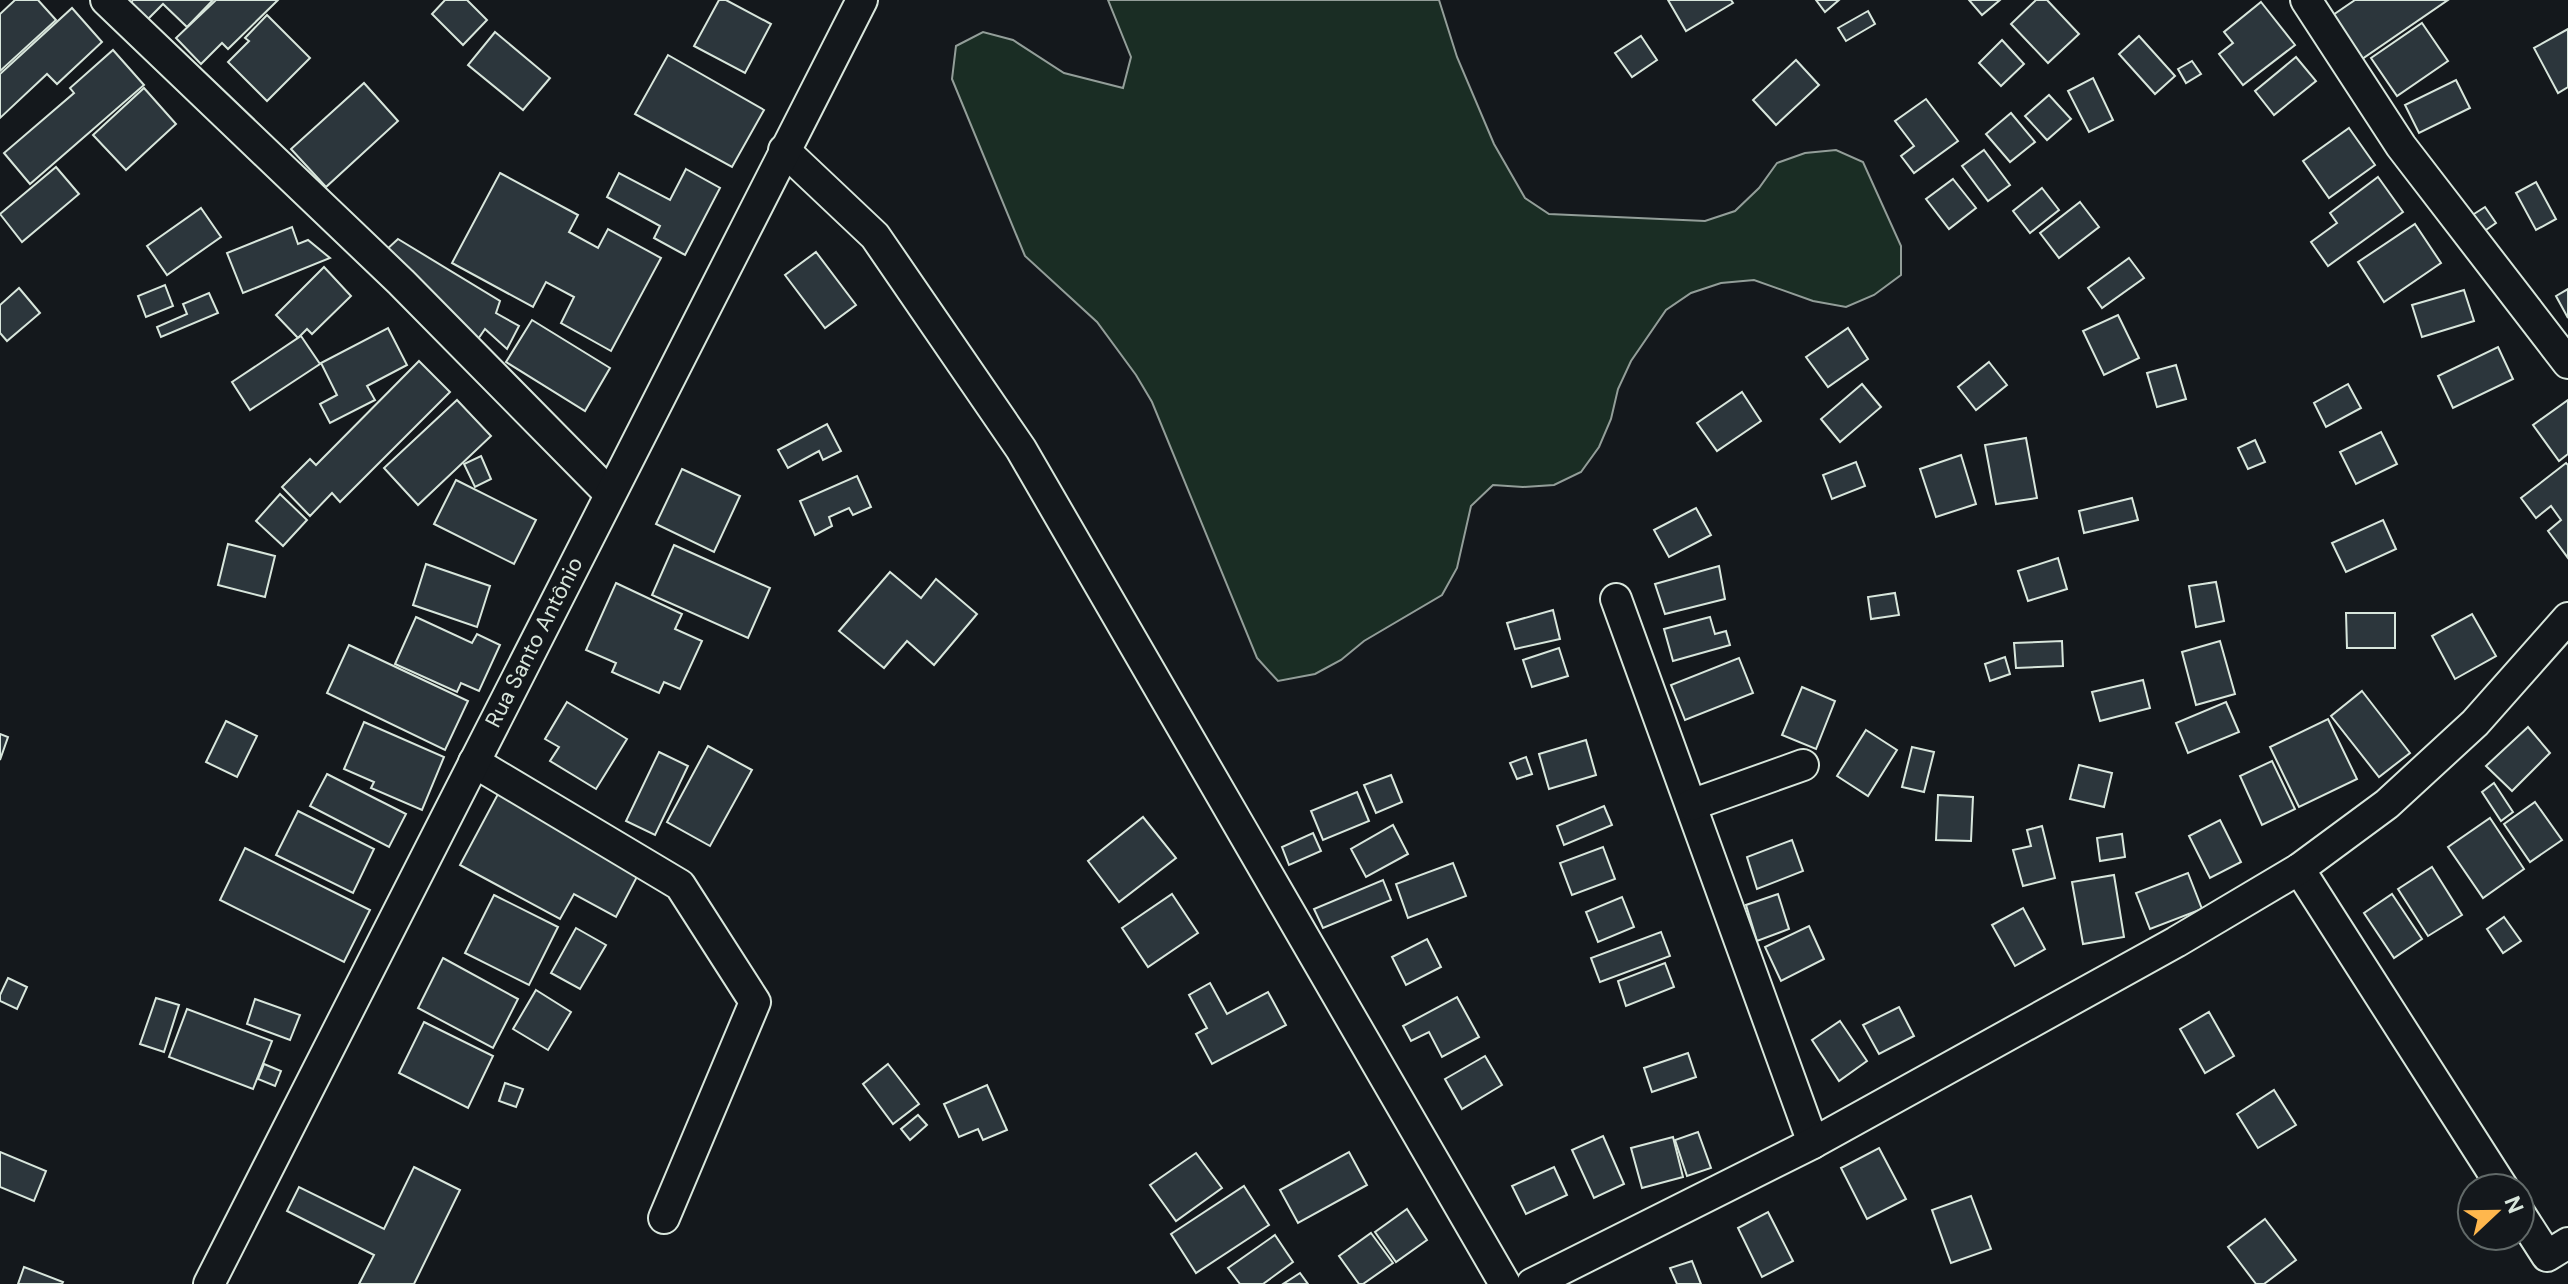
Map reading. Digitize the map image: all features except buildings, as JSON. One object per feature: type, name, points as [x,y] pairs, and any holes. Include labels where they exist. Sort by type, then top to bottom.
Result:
[{"type":"street","points":[[106,0],[401,282],[609,493]]},
{"type":"street","name":"Rua Santo Antônio","points":[[209,1284],[862,0]]},
{"type":"street","points":[[2306,0],[2401,146],[2568,363]]},
{"type":"street","points":[[784,150],[875,236],[1021,449],[1505,1284]]},
{"type":"street","points":[[1616,599],[1813,1143]]},
{"type":"street","points":[[1532,1284],[1813,1143],[2176,942],[2299,869],[2387,804],[2475,723],[2568,618]]},
{"type":"street","points":[[474,762],[680,885],[755,1002],[664,1218]]},
{"type":"street","points":[[1691,805],[1803,765]]},
{"type":"street","points":[[2299,869],[2493,1172]]},
{"type":"street","points":[[2536,1239],[2547,1256],[2568,1243]]},
{"type":"green space","points":[[1108,0],[1439,0],[1457,57],[1494,144],[1525,198],[1549,214],[1705,221],[1735,211],[1759,188],[1777,163],[1805,153],[1836,150],[1863,162],[1901,246],[1901,275],[1874,295],[1846,307],[1813,301],[1754,280],[1721,283],[1691,293],[1666,310],[1631,361],[1618,389],[1611,419],[1599,447],[1581,472],[1554,485],[1493,485],[1471,506],[1457,568],[1442,595],[1315,674],[1278,681],[1257,658],[1152,402],[1097,322],[1025,256],[952,79],[956,46],[983,32],[1013,40],[1064,73],[1123,88],[1131,57]]}]
